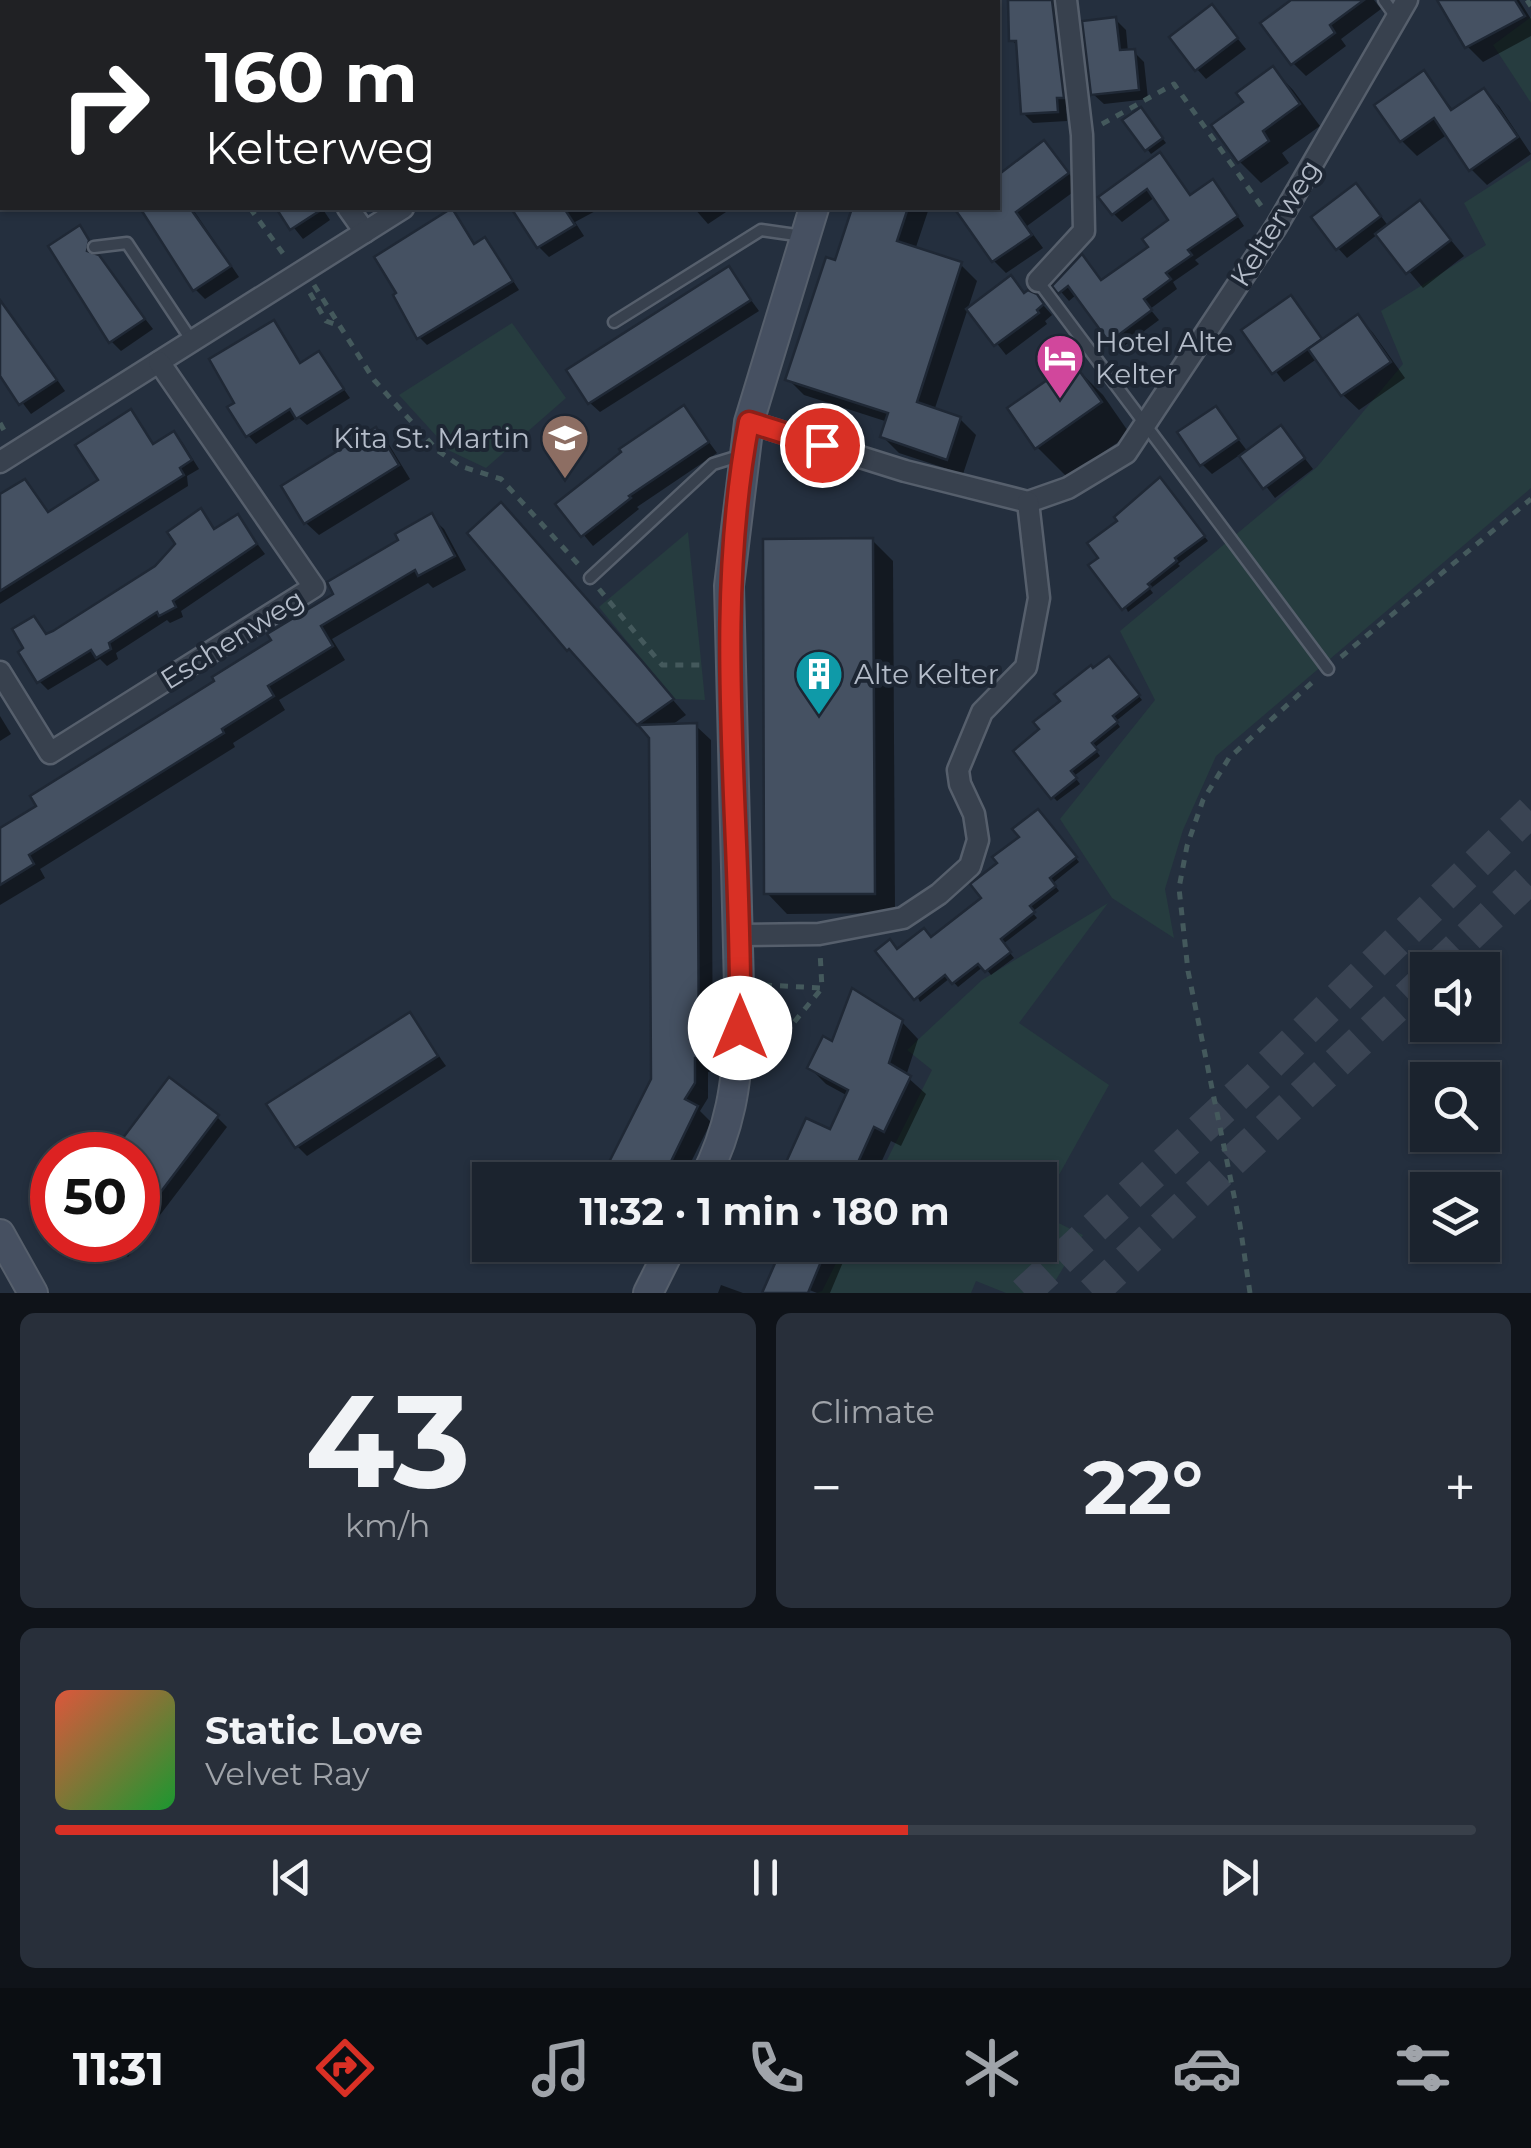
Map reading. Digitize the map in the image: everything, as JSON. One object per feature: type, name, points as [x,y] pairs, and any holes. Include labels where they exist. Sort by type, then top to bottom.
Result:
[{"type":"main road","points":[[713,1162],[736,1095],[740,984],[729,586],[749,422],[813,210]]},
{"type":"main road","points":[[0,1234],[33,1293]]},
{"type":"main road","points":[[648,1293],[664,1262]]},
{"type":"street","points":[[1038,281],[1084,231],[1082,135],[1066,0]]},
{"type":"street","name":"Kelterweg","points":[[1028,502],[1068,488],[1126,453],[1276,227],[1402,9]]},
{"type":"street","points":[[349,210],[364,232]]},
{"type":"street","points":[[0,462],[401,210]]},
{"type":"street","name":"Eschenweg","points":[[0,672],[50,754],[314,587],[158,362]]},
{"type":"street","points":[[739,935],[818,934],[903,918],[939,894],[970,866],[978,840],[974,814],[958,770],[982,712],[1026,666],[1039,598],[1028,502],[904,480],[749,422]]},
{"type":"lane","name":"Kelterweg","points":[[1384,0],[1402,9]]},
{"type":"lane","points":[[614,322],[761,230],[804,236]]},
{"type":"lane","points":[[94,247],[127,243],[192,341]]},
{"type":"lane","points":[[1038,281],[1328,668]]},
{"type":"lane","points":[[590,578],[713,464],[743,455]]},
{"type":"path","points":[[1527,0],[1531,6]]},
{"type":"path","points":[[1082,135],[1174,84],[1276,227]]},
{"type":"path","points":[[251,210],[297,274],[314,285],[374,380],[437,450],[460,466],[501,479],[662,665],[700,665]]},
{"type":"path","points":[[314,300],[326,321],[340,326]]},
{"type":"path","points":[[1250,1293],[1240,1225],[1188,971],[1179,888],[1187,846],[1203,800],[1229,758],[1328,668],[1531,499]]},
{"type":"path","points":[[736,1095],[822,988],[818,934]]},
{"type":"path","points":[[740,984],[822,988]]},
{"type":"green space","points":[[1531,17],[1531,103],[1493,45]]},
{"type":"green space","points":[[1531,160],[1531,488],[1216,756],[1183,830],[1165,889],[1174,938],[1112,898],[1060,819],[1155,700],[1120,631],[1317,467],[1403,364],[1381,311],[1486,245],[1464,203]]},
{"type":"green space","points":[[512,323],[566,398],[486,468],[450,451],[399,395]]},
{"type":"green space","points":[[688,532],[705,700],[674,699],[599,607]]},
{"type":"green space","points":[[1108,903],[1019,1023],[1109,1085],[1057,1178],[1057,1162],[886,1162],[932,1070],[907,1050],[982,980]]},
{"type":"green space","points":[[1057,1222],[1083,1235],[1048,1293],[1006,1293],[976,1281],[971,1293],[816,1293],[822,1291],[836,1262],[1057,1262]]},
{"type":"building","points":[[1008,0],[1052,0],[1064,98],[1057,98],[1058,112],[1021,114],[1016,41],[1009,41]]},
{"type":"building","points":[[1291,0],[1364,0],[1330,25],[1335,33],[1291,65],[1260,23]]},
{"type":"building","points":[[1437,0],[1515,0],[1525,16],[1465,48]]},
{"type":"building","points":[[1212,4],[1238,38],[1195,71],[1169,37]]},
{"type":"building","points":[[1116,17],[1120,50],[1135,49],[1139,90],[1091,95],[1082,21]]},
{"type":"building","points":[[1273,66],[1300,104],[1263,131],[1269,141],[1238,163],[1211,125],[1243,102],[1236,93]]},
{"type":"building","points":[[1424,70],[1451,110],[1484,88],[1518,137],[1469,171],[1434,118],[1400,142],[1374,105]]},
{"type":"building","points":[[1141,107],[1163,138],[1145,151],[1122,120]]},
{"type":"building","points":[[1044,140],[1069,173],[1016,212],[1032,235],[992,262],[955,210],[1000,210],[1000,173]]},
{"type":"building","points":[[1160,152],[1190,195],[1213,179],[1238,216],[1188,250],[1192,255],[1166,273],[1171,279],[1144,299],[1152,310],[1109,342],[1068,286],[1058,294],[1052,286],[1082,254],[1101,280],[1148,247],[1142,239],[1168,220],[1147,189],[1112,215],[1098,197]]},
{"type":"building","points":[[1356,183],[1381,216],[1336,250],[1311,217]]},
{"type":"building","points":[[1420,200],[1451,240],[1406,274],[1375,234]]},
{"type":"building","points":[[141,210],[191,210],[231,266],[193,291]]},
{"type":"building","points":[[277,210],[321,210],[290,230]]},
{"type":"building","points":[[453,210],[474,244],[485,237],[513,281],[417,339],[374,257]]},
{"type":"building","points":[[512,210],[565,210],[575,225],[537,248]]},
{"type":"building","points":[[851,210],[907,210],[897,241],[962,262],[917,402],[961,417],[947,460],[880,437],[888,413],[785,380],[826,257],[835,260]]},
{"type":"building","points":[[80,225],[89,240],[87,251],[99,255],[145,319],[109,343],[48,246]]},
{"type":"building","points":[[729,266],[751,300],[588,404],[566,370]]},
{"type":"building","points":[[1011,275],[1024,293],[1028,290],[1037,294],[1044,304],[1037,310],[1039,313],[994,346],[966,309]]},
{"type":"building","points":[[1291,295],[1322,339],[1272,374],[1241,330]]},
{"type":"building","points":[[0,300],[57,380],[19,405],[0,376]]},
{"type":"building","points":[[1358,314],[1391,362],[1341,396],[1308,349]]},
{"type":"building","points":[[274,320],[300,363],[319,351],[344,389],[296,419],[290,409],[246,437],[227,407],[234,403],[209,359]]},
{"type":"building","points":[[1073,362],[1102,402],[1035,449],[1007,408]]},
{"type":"building","points":[[684,405],[709,442],[629,496],[581,537],[555,504],[621,452],[619,449]]},
{"type":"building","points":[[1216,406],[1239,439],[1200,466],[1177,432]]},
{"type":"building","points":[[131,409],[153,444],[174,431],[192,460],[180,468],[184,475],[0,591],[0,494],[25,479],[48,512],[98,480],[75,445]]},
{"type":"building","points":[[1281,425],[1305,458],[1263,489],[1239,456]]},
{"type":"building","points":[[376,427],[399,465],[304,524],[281,486]]},
{"type":"building","points":[[1160,477],[1205,536],[1175,558],[1177,561],[1148,584],[1151,587],[1122,610],[1088,565],[1098,558],[1087,543],[1117,521],[1114,517]]},
{"type":"building","points":[[501,502],[674,699],[637,725],[567,651],[467,533]]},
{"type":"building","points":[[201,508],[214,529],[238,514],[257,544],[173,601],[176,607],[159,616],[157,612],[109,643],[111,649],[96,658],[91,650],[37,683],[18,652],[23,648],[12,629],[34,616],[46,634],[53,631],[155,566],[175,544],[167,532]]},
{"type":"building","points":[[432,513],[455,556],[418,576],[415,570],[321,626],[333,646],[268,686],[274,696],[222,729],[224,733],[29,855],[34,864],[0,885],[0,828],[36,806],[30,796],[214,681],[212,677],[271,640],[267,634],[333,594],[327,582],[398,540],[395,534]]},
{"type":"building","name":"Alte Kelter","points":[[873,538],[875,894],[764,894],[763,539]]},
{"type":"building","points":[[1109,656],[1140,695],[1113,716],[1118,722],[1092,743],[1098,750],[1071,771],[1077,778],[1051,799],[1013,751],[1039,729],[1033,722],[1060,701],[1054,694]]},
{"type":"building","points":[[697,723],[699,1058],[695,1058],[695,1083],[685,1099],[698,1106],[671,1162],[609,1162],[651,1079],[649,738],[638,725]]},
{"type":"building","points":[[1038,809],[1077,857],[1050,878],[1056,886],[1030,906],[1035,912],[1001,939],[1011,952],[985,972],[978,964],[952,984],[945,975],[914,1000],[875,951],[890,939],[897,949],[924,928],[931,937],[981,898],[970,884],[997,863],[992,857],[1019,837],[1012,829]]},
{"type":"building","points":[[852,988],[903,1020],[889,1063],[911,1076],[884,1132],[874,1127],[858,1162],[786,1162],[806,1118],[830,1129],[848,1090],[807,1068],[823,1036],[832,1041]]},
{"type":"building","points":[[410,1012],[438,1056],[295,1148],[266,1104]]},
{"type":"building","points":[[169,1077],[219,1115],[160,1193],[160,1132],[127,1132]]},
{"type":"building","points":[[776,1262],[821,1262],[808,1293],[762,1293]]},
{"type":"tunnel","points":[[1024,1293],[1255,1079],[1531,811]]},
{"type":"tunnel","points":[[1453,952],[1531,877]]},
{"type":"tunnel","points":[[1092,1293],[1410,994]]},
{"type":"place","name":"Hotel Alte Kelter","points":[[1060,400]]},
{"type":"place","name":"Kita St. Martin","points":[[565,480]]},
{"type":"place","name":"Alte Kelter","points":[[819,716]]},
{"type":"route","points":[[740,1028],[729,586],[743,455],[749,422],[822,445]]}]
